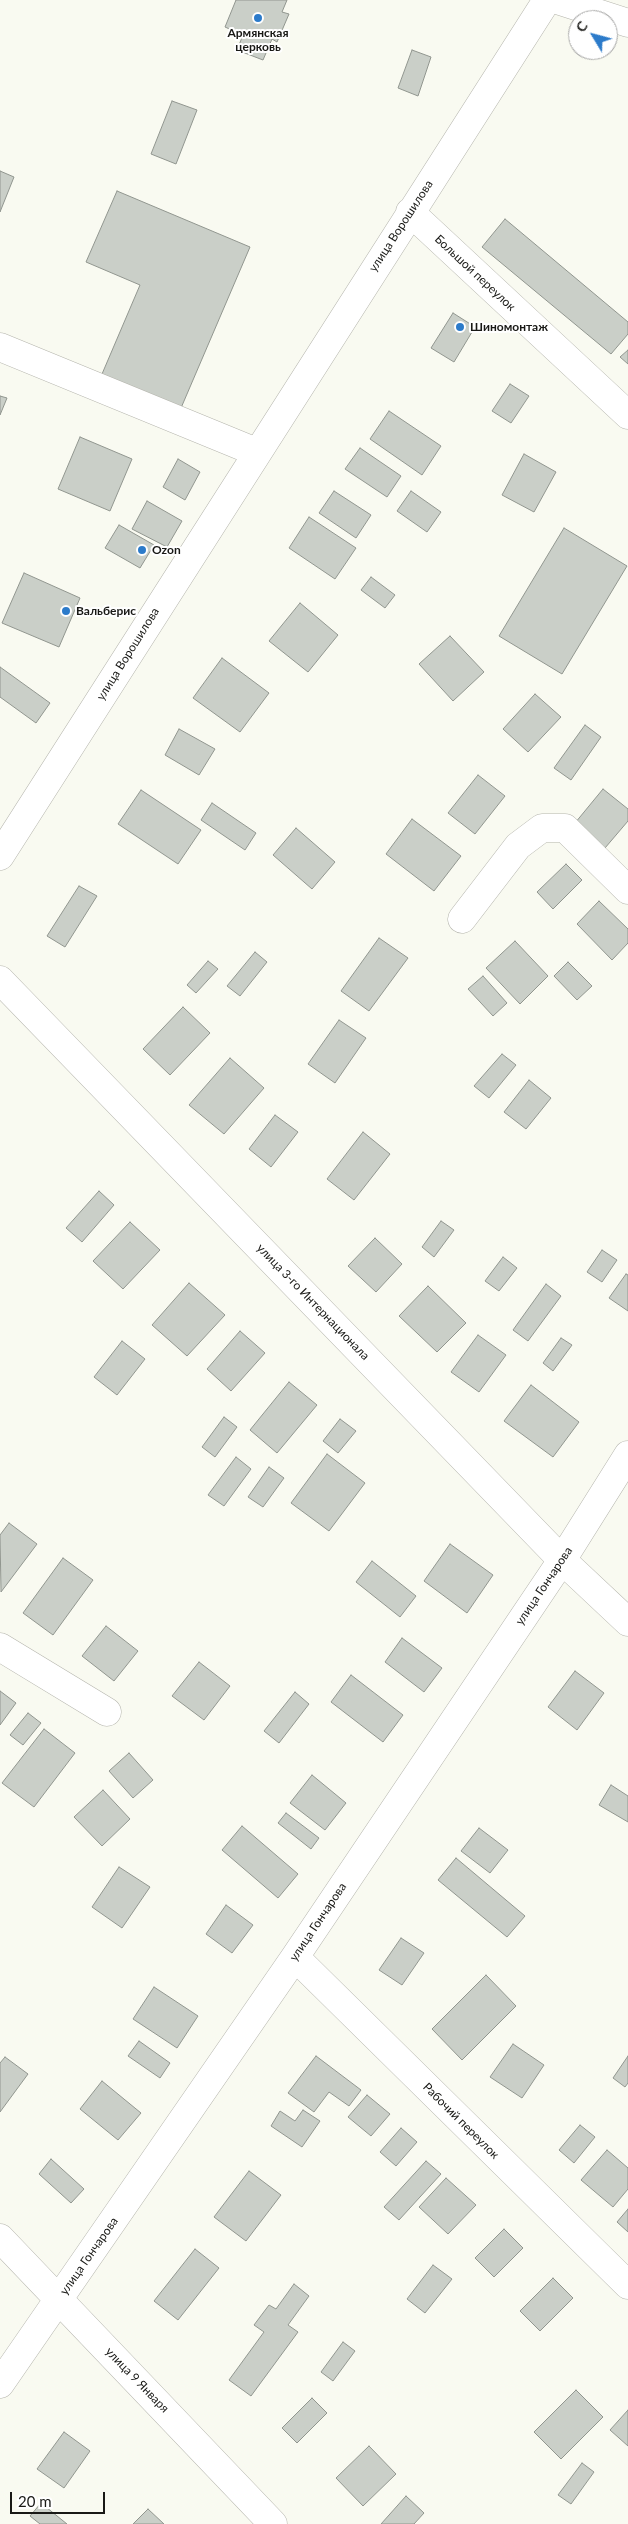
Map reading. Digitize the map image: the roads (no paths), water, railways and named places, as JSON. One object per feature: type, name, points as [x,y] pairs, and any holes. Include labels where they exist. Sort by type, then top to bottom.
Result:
[{"type":"street","name":"улица Ворошилова","points":[[0,856],[256,452],[547,0]]},
{"type":"street","points":[[557,0],[628,23]]},
{"type":"street","name":"Большой переулок","points":[[410,212],[628,415]]},
{"type":"street","points":[[0,347],[256,452]]},
{"type":"street","points":[[462,919],[518,846],[542,828],[565,828],[628,890]]},
{"type":"street","name":"улица 3-го Интернационала","points":[[0,980],[562,1560],[628,1622]]},
{"type":"street","name":"улица Гончарова","points":[[0,2384],[295,1957],[562,1560],[628,1455]]},
{"type":"street","points":[[0,1647],[107,1712]]},
{"type":"street","name":"Рабочий переулок","points":[[295,1957],[628,2285]]},
{"type":"street","name":"улица 9 Января","points":[[0,2238],[273,2524]]},
{"type":"place","name":"Армянская церковь","points":[[258,18]]},
{"type":"place","name":"Шиномонтаж","points":[[460,327]]},
{"type":"place","name":"Ozon","points":[[142,550]]},
{"type":"place","name":"Вальберис","points":[[66,611]]}]
